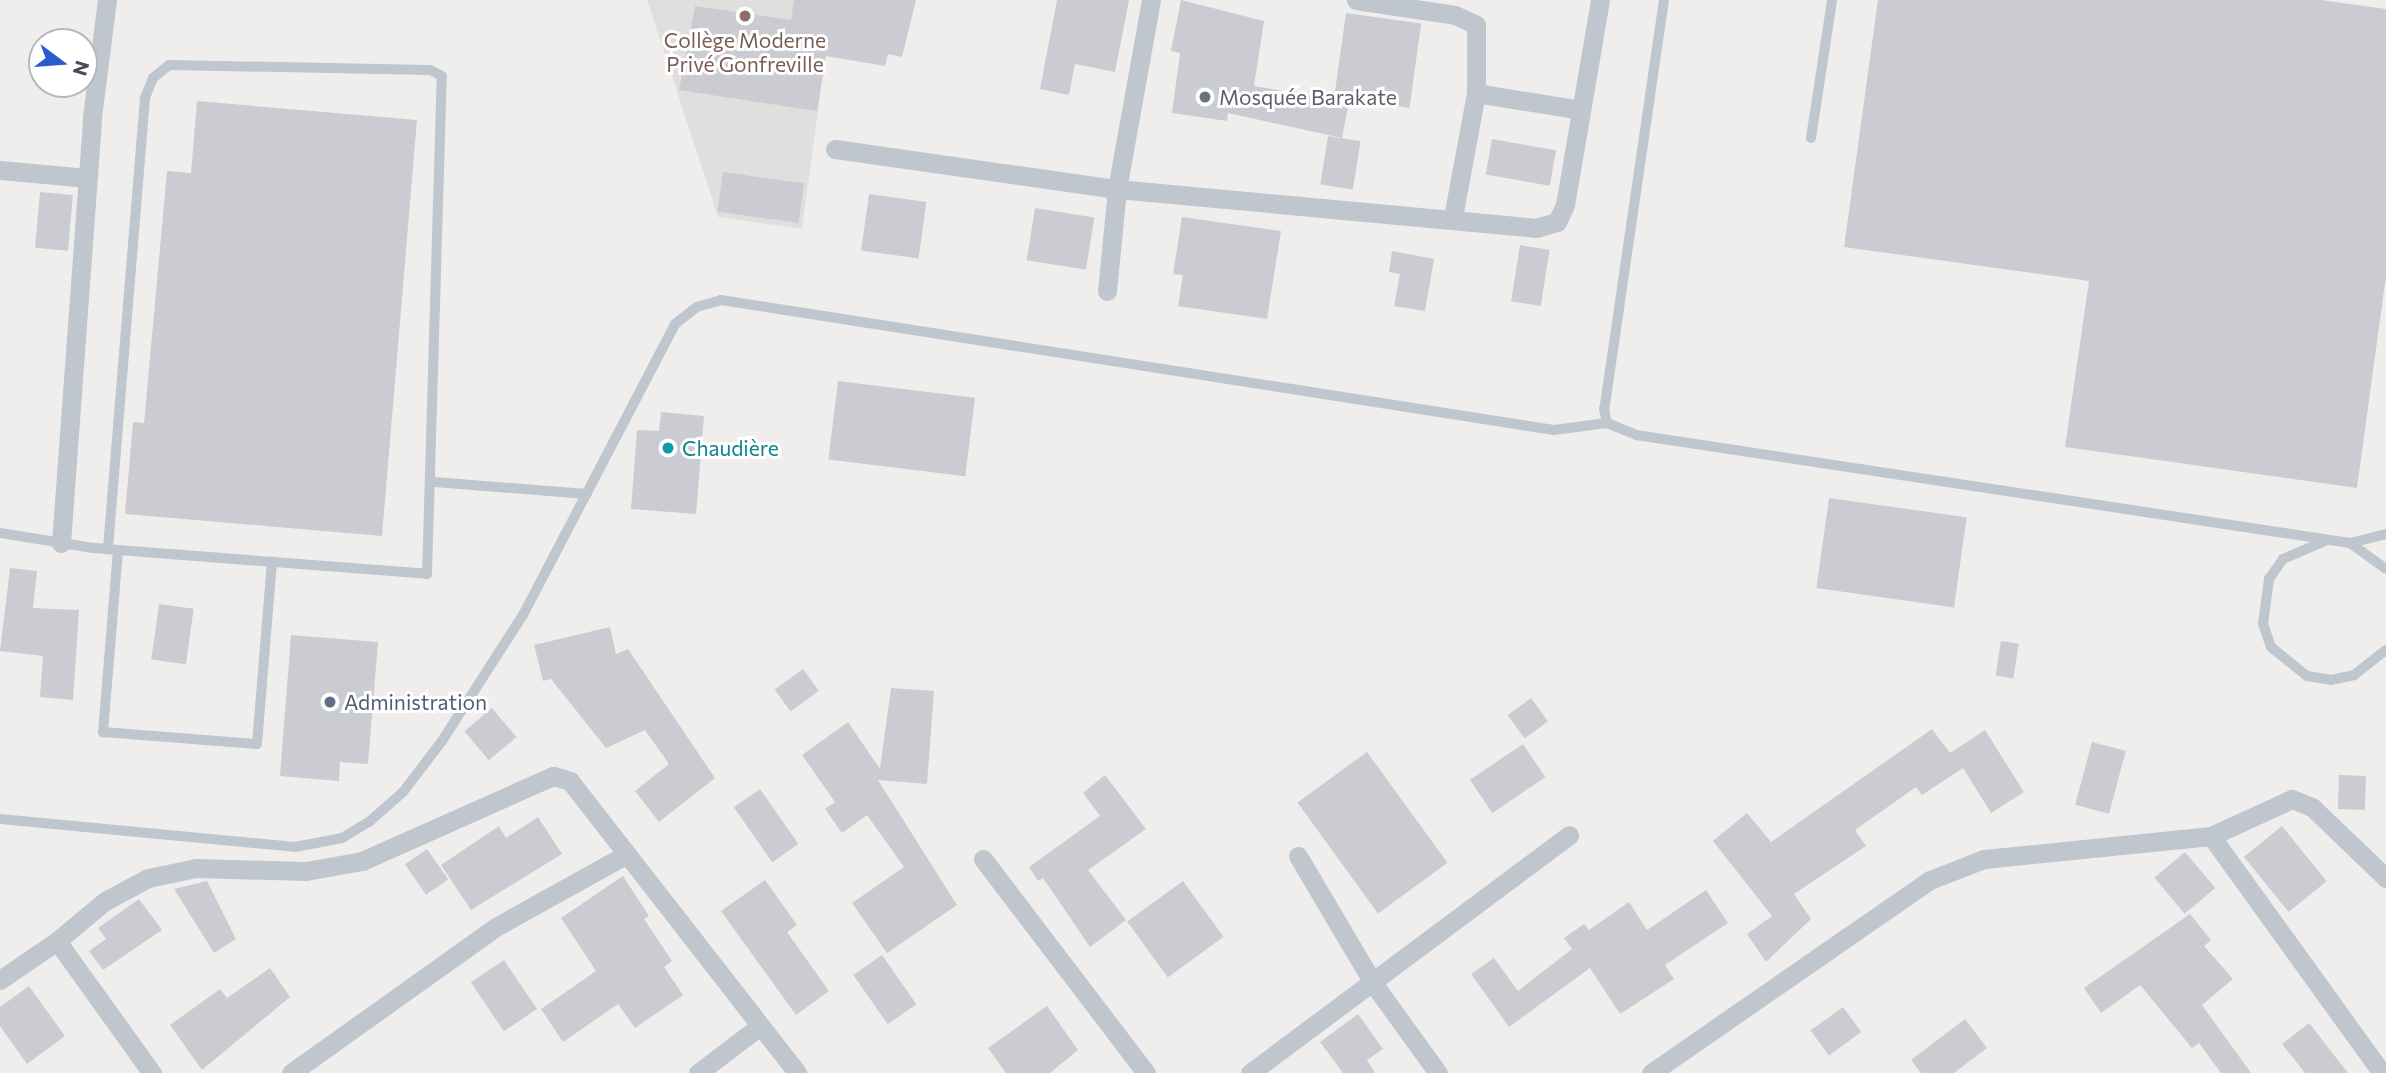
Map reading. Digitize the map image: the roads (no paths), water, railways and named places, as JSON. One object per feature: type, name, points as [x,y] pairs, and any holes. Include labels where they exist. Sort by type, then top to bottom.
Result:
[{"type":"street","points":[[61,543],[88,178],[107,0]]},
{"type":"street","points":[[1107,291],[1117,189],[1151,0]]},
{"type":"street","points":[[1356,0],[1455,15],[1476,25],[1476,93],[1453,217]]},
{"type":"street","points":[[835,149],[1117,189],[1453,217],[1536,228],[1557,222],[1581,110],[1600,0]]},
{"type":"street","points":[[1476,93],[1581,110]]},
{"type":"street","points":[[0,170],[88,178]]},
{"type":"street","points":[[0,980],[57,941],[105,901],[148,878],[196,868],[306,871],[362,861],[553,776],[570,780],[797,1073]]},
{"type":"street","points":[[1651,1073],[1930,880],[1983,859],[2211,836],[2301,799],[2386,878]]},
{"type":"street","points":[[1250,1073],[1569,835]]},
{"type":"street","points":[[2211,836],[2382,1073]]},
{"type":"street","points":[[291,1073],[484,935],[627,854]]},
{"type":"street","points":[[1298,856],[1373,983],[1438,1073]]},
{"type":"street","points":[[983,859],[1146,1073]]},
{"type":"street","points":[[57,941],[152,1073]]},
{"type":"street","points":[[698,1073],[760,1026]]},
{"type":"lane","points":[[1607,423],[1604,409],[1664,0]]},
{"type":"lane","points":[[1811,138],[1832,0]]},
{"type":"lane","points":[[0,533],[113,550],[272,562],[427,574],[434,482],[442,76],[430,69],[169,65],[145,98],[113,550],[103,732],[257,744],[272,562]]},
{"type":"lane","points":[[0,819],[295,847],[342,838],[403,792],[442,741],[523,615],[675,324],[697,307],[721,300],[1554,430],[1607,423],[1636,435],[2350,543],[2386,569]]},
{"type":"lane","points":[[434,482],[587,494]]},
{"type":"lane","points":[[2386,534],[2350,543],[2327,541],[2283,559],[2262,600],[2263,624],[2271,647],[2307,676],[2354,675],[2386,650]]},
{"type":"place","name":"Collège Moderne Privé Gonfreville","points":[[745,16]]},
{"type":"place","name":"Mosquée Barakate","points":[[1205,97]]},
{"type":"place","name":"Chaudière","points":[[668,448]]},
{"type":"place","name":"Administration","points":[[330,702]]}]
